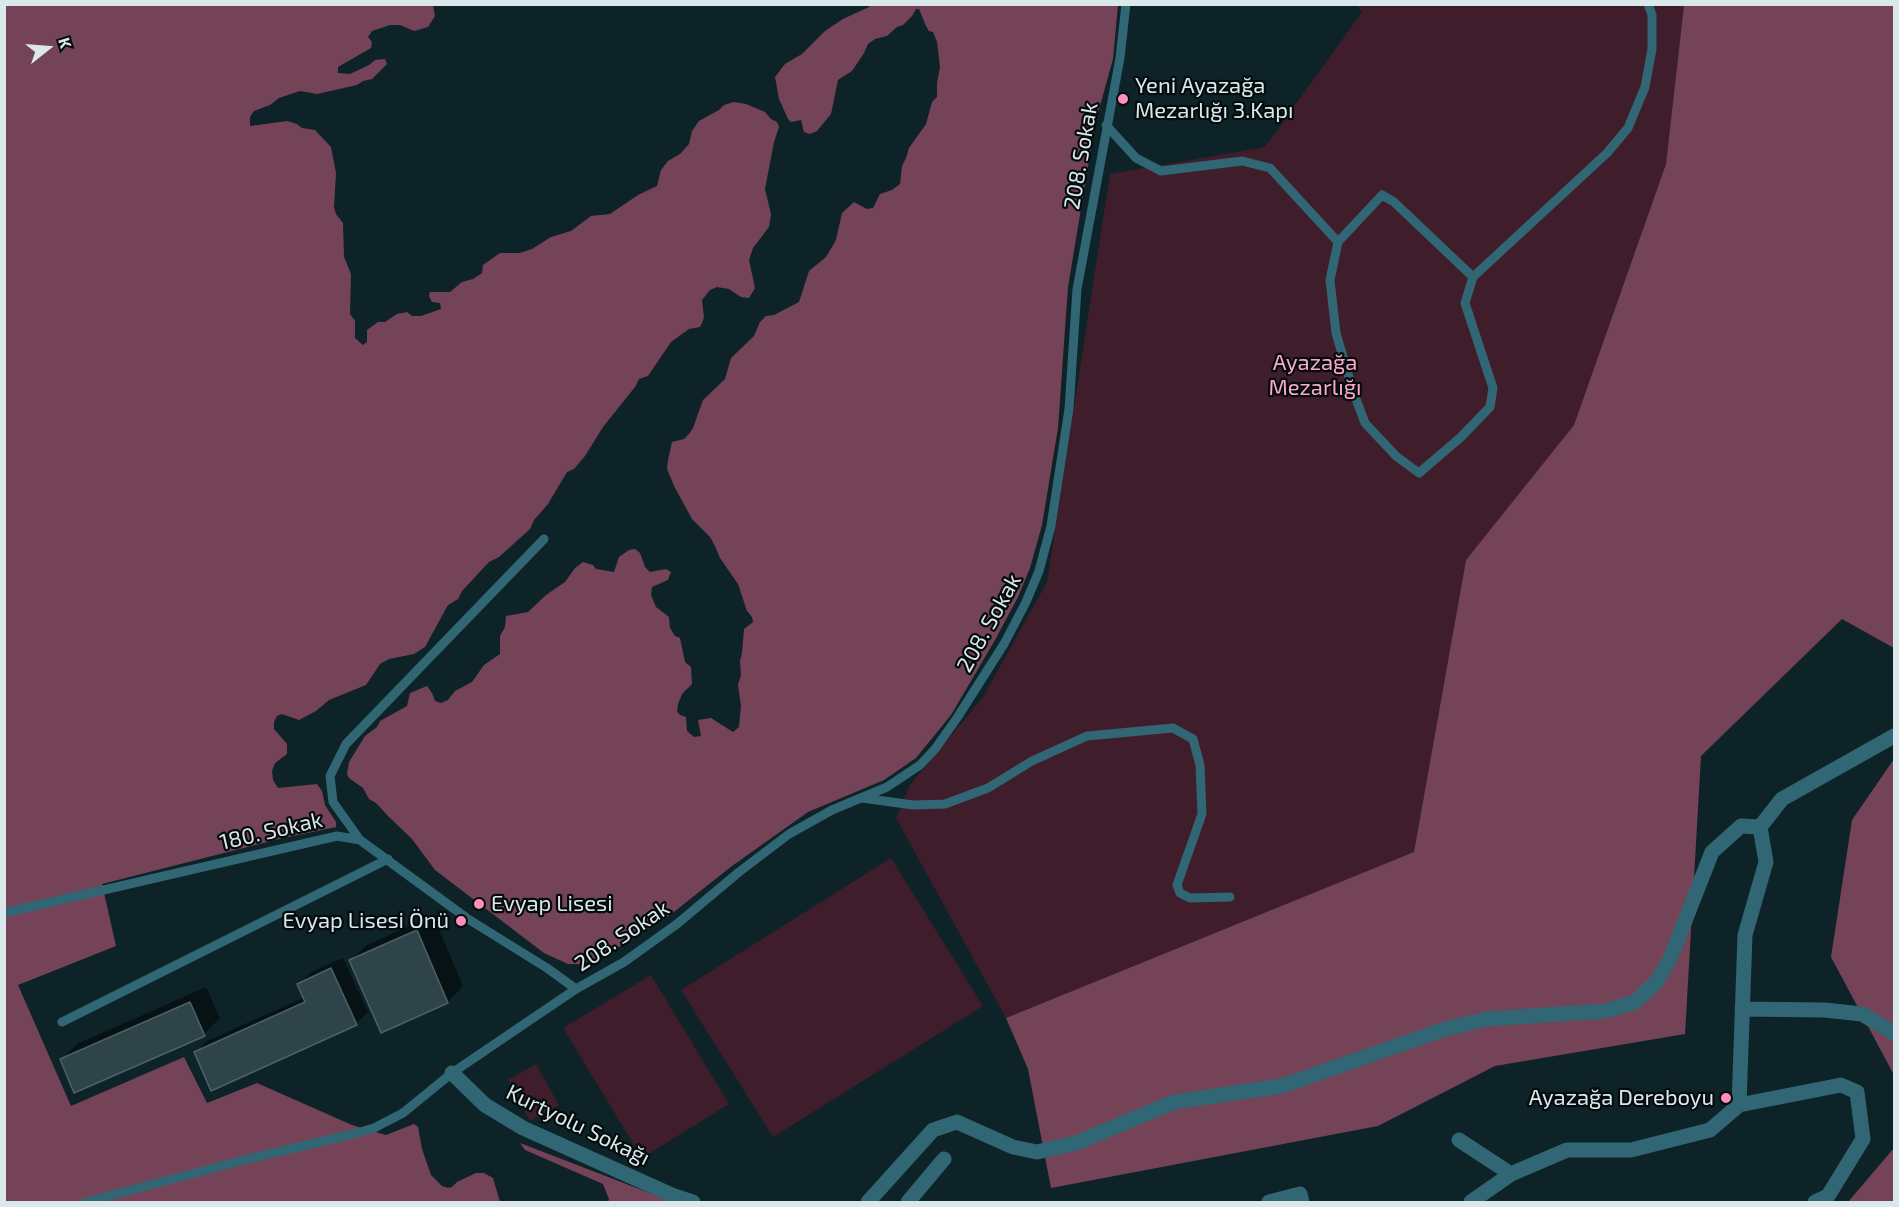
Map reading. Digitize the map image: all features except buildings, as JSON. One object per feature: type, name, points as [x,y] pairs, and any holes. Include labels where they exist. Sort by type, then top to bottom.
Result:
[{"type":"street","points":[[1739,1105],[1745,935],[1766,862],[1760,827],[1782,799],[1894,736]]},
{"type":"street","points":[[868,1203],[933,1130],[957,1122],[1013,1147],[1036,1152],[1076,1143],[1174,1102],[1282,1086],[1442,1030],[1486,1019],[1606,1011],[1635,1002],[1657,981],[1670,959],[1712,852],[1741,826],[1760,827]]},
{"type":"street","points":[[1742,1009],[1825,1010],[1862,1014],[1894,1033]]},
{"type":"street","name":"Kurtyolu Sokağı","points":[[452,1073],[485,1105],[523,1128],[693,1203]]},
{"type":"street","points":[[1471,1203],[1511,1174],[1568,1150],[1631,1150],[1710,1130],[1739,1105],[1841,1085],[1857,1092],[1863,1139],[1828,1196],[1815,1203]]},
{"type":"street","points":[[1459,1140],[1511,1174]]},
{"type":"street","points":[[908,1203],[944,1159]]},
{"type":"street","points":[[1269,1203],[1300,1194],[1302,1203]]},
{"type":"lane","name":"208. Sokak","points":[[86,1203],[244,1160],[375,1128],[403,1113],[452,1073],[576,989],[624,962],[677,924],[789,834],[816,818],[887,787],[920,765],[935,749],[1004,644],[1026,602],[1039,571],[1051,526],[1066,432],[1077,289],[1120,57],[1126,4]]},
{"type":"lane","points":[[1473,277],[1394,202],[1382,195],[1338,242],[1330,280],[1336,333],[1353,391],[1365,423],[1396,456],[1419,473],[1490,407],[1493,388],[1466,303],[1473,277],[1607,153],[1628,128],[1645,87],[1652,49],[1652,15],[1648,4]]},
{"type":"lane","points":[[1106,125],[1136,158],[1161,171],[1242,161],[1270,168],[1338,242]]},
{"type":"lane","points":[[544,539],[346,744],[330,776],[333,802],[360,840],[468,918],[576,989]]},
{"type":"lane","points":[[862,798],[913,805],[945,804],[988,788],[1032,760],[1087,735],[1173,728],[1193,739],[1200,765],[1202,814],[1177,885],[1180,893],[1190,898],[1230,897]]},
{"type":"lane","name":"180. Sokak","points":[[4,913],[300,843],[338,836],[360,840]]},
{"type":"lane","points":[[62,1022],[388,860]]},
{"type":"green space","name":"Ayazağa Mezarlığı","points":[[1357,5],[1684,5],[1666,164],[1574,425],[1466,560],[1414,852],[1006,1018],[896,818],[910,785],[983,697],[1047,582],[1110,174],[1265,147],[1362,12]]},
{"type":"green space","points":[[891,858],[983,1006],[773,1137],[681,990]]},
{"type":"green space","points":[[651,975],[729,1104],[642,1158],[563,1028]]},
{"type":"green space","points":[[536,1064],[559,1105],[530,1121],[508,1080]]},
{"type":"shaded area","points":[[5,5],[433,5],[435,16],[428,27],[414,31],[400,25],[390,25],[372,31],[368,37],[372,42],[371,48],[338,67],[338,73],[350,74],[375,60],[385,59],[387,64],[372,79],[357,85],[317,94],[300,91],[279,98],[270,105],[254,111],[250,117],[250,126],[287,121],[302,128],[315,130],[331,147],[336,173],[334,207],[343,223],[344,257],[351,274],[350,314],[355,321],[355,338],[363,345],[367,342],[367,330],[378,322],[385,322],[397,314],[407,312],[412,316],[421,316],[441,309],[440,303],[432,302],[430,292],[450,292],[462,282],[482,273],[483,265],[500,253],[520,253],[532,249],[551,237],[571,231],[591,216],[610,214],[638,195],[657,186],[661,170],[668,161],[680,154],[689,144],[692,131],[699,121],[724,105],[734,102],[746,104],[765,112],[777,122],[779,127],[765,189],[771,214],[769,227],[753,248],[749,260],[755,288],[749,298],[741,297],[729,289],[717,287],[710,290],[702,300],[704,318],[700,327],[689,329],[671,342],[648,376],[639,379],[603,427],[585,456],[574,469],[567,472],[530,529],[499,557],[489,562],[462,591],[458,599],[448,605],[425,647],[414,654],[389,659],[380,664],[366,685],[329,700],[316,711],[299,720],[282,714],[277,716],[274,729],[287,744],[287,754],[275,763],[272,771],[273,780],[278,788],[317,784],[322,791],[325,805],[336,822],[336,827],[279,839],[102,884],[116,946],[18,985],[71,1106],[184,1057],[207,1103],[257,1083],[352,1125],[386,1135],[414,1124],[418,1127],[422,1149],[431,1175],[442,1186],[452,1187],[476,1173],[484,1173],[493,1178],[500,1202],[5,1202]]},
{"type":"shaded area","points":[[870,5],[1118,5],[1113,59],[1095,124],[1068,287],[1058,428],[1042,525],[1030,568],[1018,597],[995,640],[951,715],[916,758],[884,780],[808,812],[732,866],[670,915],[612,951],[583,964],[568,964],[544,953],[435,870],[412,839],[376,803],[369,799],[363,788],[349,778],[347,774],[349,762],[365,736],[377,727],[380,721],[407,706],[410,693],[427,686],[435,701],[441,703],[448,700],[455,691],[472,682],[484,665],[500,654],[500,636],[505,627],[506,616],[528,612],[546,595],[565,582],[575,568],[583,562],[593,565],[596,569],[614,572],[619,557],[635,549],[640,553],[645,567],[650,572],[666,569],[671,572],[668,580],[652,587],[651,595],[656,607],[669,617],[670,628],[675,636],[680,638],[685,662],[691,667],[692,684],[682,694],[677,711],[686,717],[687,731],[694,737],[701,736],[698,720],[711,718],[733,732],[739,727],[740,661],[744,629],[753,622],[752,617],[747,611],[738,584],[720,558],[710,537],[692,519],[675,488],[667,469],[668,460],[672,442],[684,439],[689,434],[703,400],[725,379],[731,358],[754,336],[760,322],[766,316],[774,315],[799,302],[809,271],[826,257],[836,240],[842,213],[854,202],[867,209],[873,208],[880,194],[900,184],[902,166],[909,148],[926,124],[932,102],[937,97],[940,67],[937,42],[933,32],[929,31],[926,26],[919,9],[916,9],[903,25],[887,36],[875,39],[868,44],[852,71],[838,80],[831,114],[817,131],[810,134],[804,132],[801,120],[791,122],[788,119],[779,99],[775,77],[785,64],[802,54],[825,31]]},
{"type":"shaded area","points":[[1684,5],[1894,5],[1894,648],[1842,619],[1701,756],[1685,1034],[1495,1066],[1378,1126],[1051,1188],[1028,1069],[1006,1018],[1414,852],[1466,560],[1574,425],[1666,164]]},
{"type":"shaded area","points":[[1894,759],[1894,1075],[1831,957],[1852,820]]},
{"type":"shaded area","points":[[520,1143],[673,1202],[608,1202],[603,1184],[525,1150]]},
{"type":"shaded area","points":[[1894,1148],[1894,1202],[1848,1202]]},
{"type":"place","name":"Yeni Ayazağa Mezarlığı 3.Kapı","points":[[1123,99]]},
{"type":"place","name":"Evyap Lisesi","points":[[479,904]]},
{"type":"place","name":"Evyap Lisesi Önü","points":[[461,921]]},
{"type":"place","name":"Ayazağa Dereboyu","points":[[1726,1098]]}]
